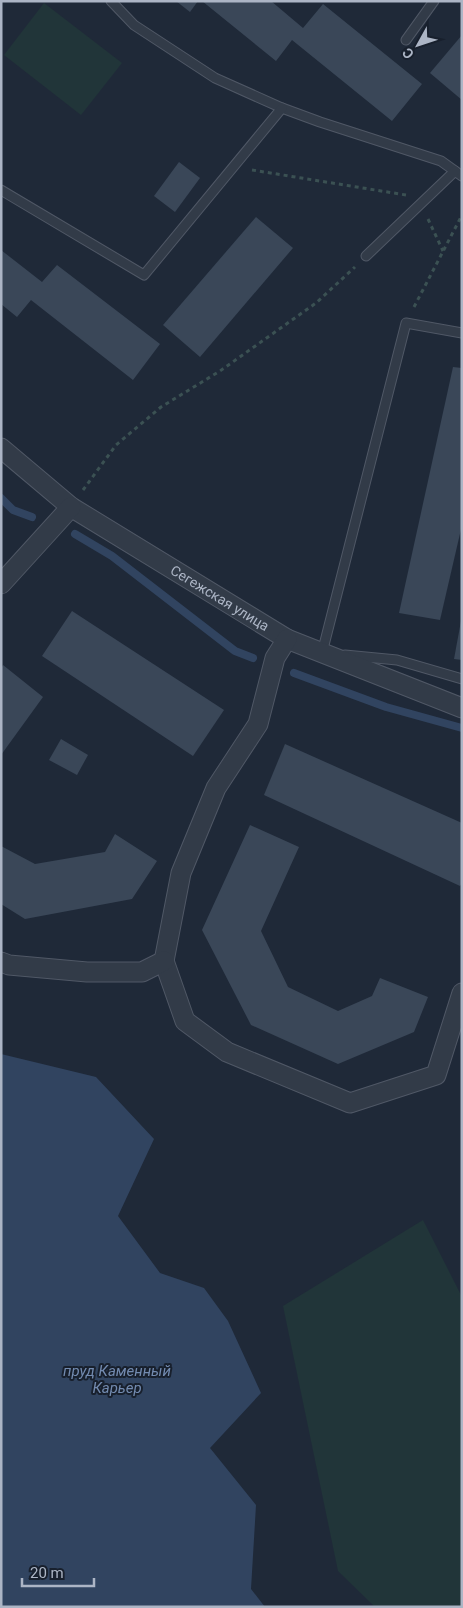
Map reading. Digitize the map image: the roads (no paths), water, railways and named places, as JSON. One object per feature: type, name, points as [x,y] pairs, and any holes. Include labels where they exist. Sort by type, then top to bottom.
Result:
[{"type":"street","name":"Сегежская улица","points":[[1,448],[70,506],[287,639],[462,708]]},
{"type":"street","points":[[1,584],[70,506]]},
{"type":"street","points":[[287,639],[275,658],[258,724],[216,788],[181,872],[164,961],[185,1021],[227,1052],[350,1103],[436,1075],[462,993]]},
{"type":"street","points":[[1,962],[9,965],[87,972],[142,972],[164,961]]},
{"type":"lane","points":[[111,1],[134,25],[215,78],[282,108],[320,122],[441,161],[459,173],[421,204],[366,256]]},
{"type":"lane","points":[[406,40],[434,1]]},
{"type":"lane","points":[[1,190],[144,275],[282,108]]},
{"type":"lane","points":[[462,333],[406,324],[322,652],[397,660],[462,679]]},
{"type":"water","name":"пруд Каменный Карьер","points":[[1,1054],[96,1077],[154,1139],[118,1216],[160,1273],[204,1288],[228,1321],[261,1393],[210,1448],[256,1505],[251,1589],[265,1607],[1,1607]]},
{"type":"waterway","points":[[1,498],[13,510],[32,517]]},
{"type":"waterway","points":[[75,534],[112,556],[235,651],[253,658]]},
{"type":"waterway","points":[[294,673],[386,707],[462,728]]}]
